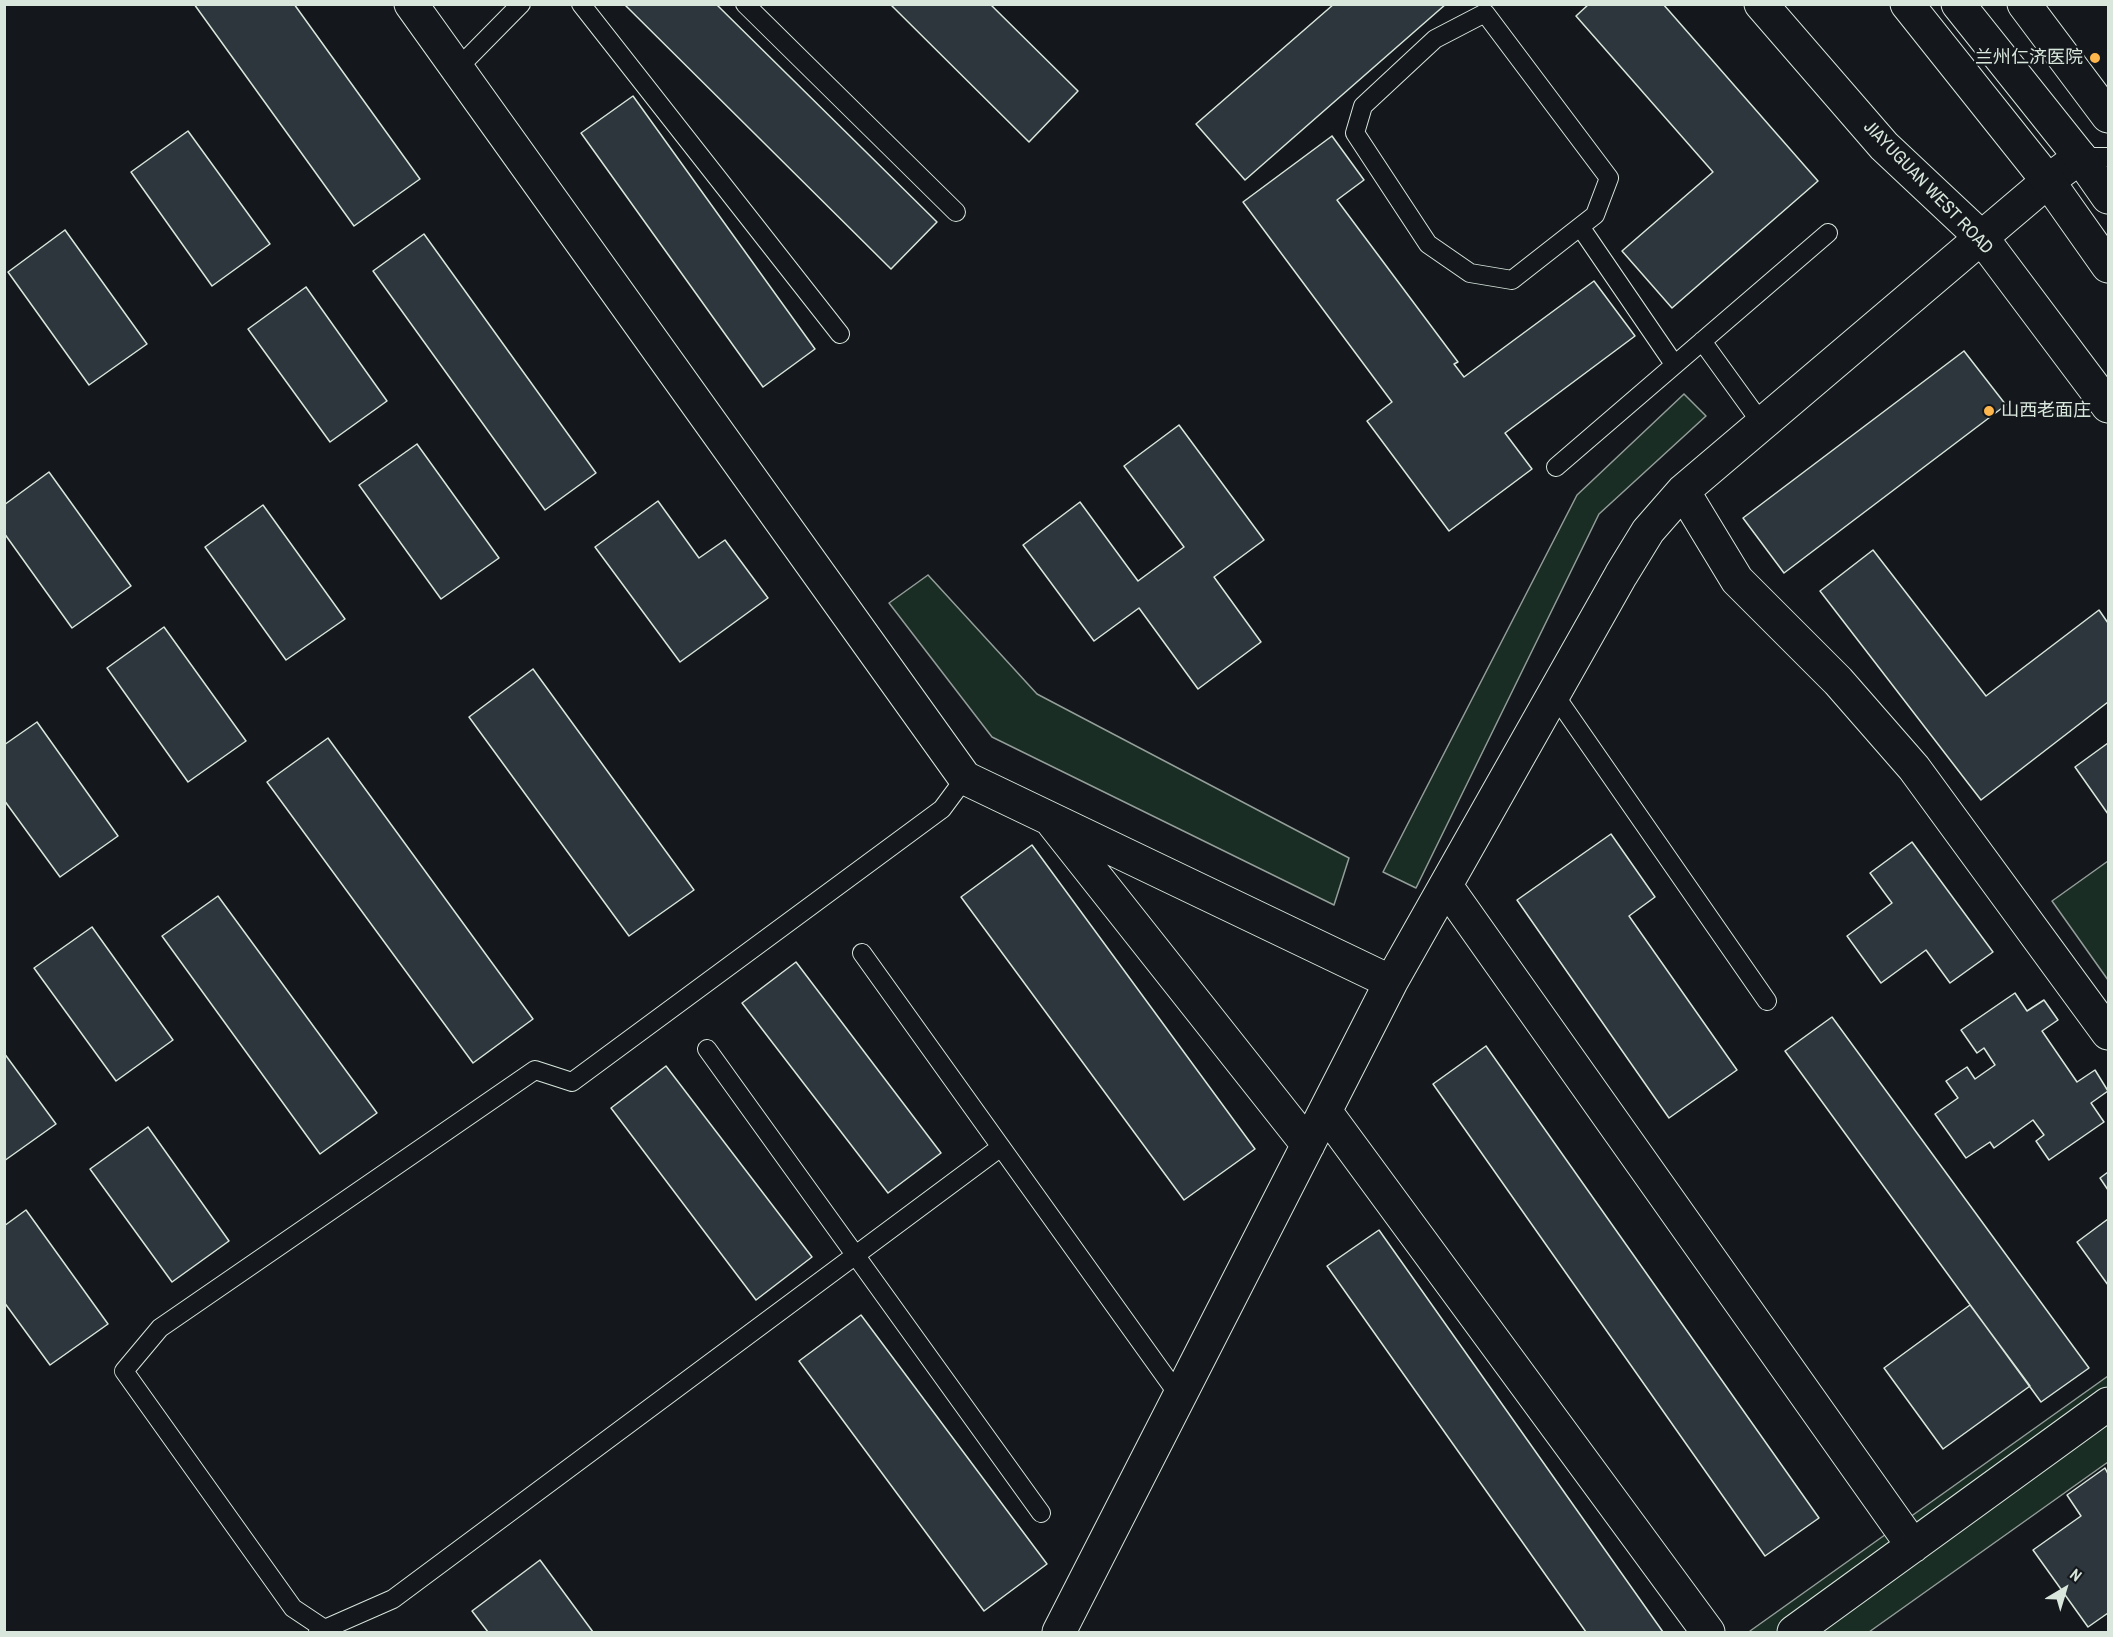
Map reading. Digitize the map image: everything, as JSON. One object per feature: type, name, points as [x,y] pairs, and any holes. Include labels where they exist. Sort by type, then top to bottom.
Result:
[{"type":"street","points":[[411,4],[965,778],[1391,982]]},
{"type":"street","name":"JIAYUGUAN WEST ROAD","points":[[1761,4],[1884,146],[1982,238],[2109,406]]},
{"type":"street","points":[[1907,4],[2048,181],[2109,266]]},
{"type":"street","points":[[1958,4],[2094,157],[2109,197]]},
{"type":"street","points":[[2024,4],[2109,116]]},
{"type":"street","points":[[1059,1632],[1391,982],[1648,531],[1683,491],[2048,181],[2094,157]]},
{"type":"street","points":[[1683,491],[1737,580],[1838,681],[1914,768],[2109,1033]]},
{"type":"street","points":[[1049,818],[1308,1145]]},
{"type":"street","points":[[1446,886],[1913,1546]]},
{"type":"street","points":[[1325,1111],[1708,1632]]},
{"type":"street","points":[[1794,1632],[2109,1404]]},
{"type":"lane","points":[[457,69],[521,4]]},
{"type":"lane","points":[[581,4],[840,334]]},
{"type":"lane","points":[[745,4],[956,212]]},
{"type":"lane","points":[[1485,13],[1609,178],[1595,215],[1581,228],[1512,280],[1470,273],[1428,244],[1355,133],[1363,106],[1435,39],[1485,13]]},
{"type":"lane","points":[[1581,228],[1674,364]]},
{"type":"lane","points":[[1556,467],[1828,232]]},
{"type":"lane","points":[[1702,341],[1762,424]]},
{"type":"lane","points":[[1554,694],[1767,1000]]},
{"type":"lane","points":[[965,778],[942,809],[572,1082],[535,1070],[160,1328],[124,1371],[293,1608],[324,1631],[393,1599],[1001,1147]]},
{"type":"lane","points":[[862,953],[1180,1397]]},
{"type":"lane","points":[[707,1049],[1041,1513]]},
{"type":"green space","points":[[1684,394],[1706,416],[1599,514],[1416,888],[1383,872],[1577,495]]},
{"type":"green space","points":[[928,575],[1037,694],[1349,858],[1334,905],[992,737],[889,603]]},
{"type":"green space","points":[[2108,861],[2108,980],[2052,901]]},
{"type":"green space","points":[[2108,1376],[2108,1462],[1869,1632],[1750,1631]]},
{"type":"building","points":[[194,4],[294,4],[420,179],[354,226]]},
{"type":"building","points":[[624,4],[716,4],[937,222],[891,269]]},
{"type":"building","points":[[890,4],[990,4],[1078,91],[1029,142]]},
{"type":"building","points":[[1334,4],[1446,4],[1245,180],[1196,124]]},
{"type":"building","points":[[1589,4],[1663,4],[1818,181],[1672,308],[1622,251],[1713,172],[1576,16]]},
{"type":"building","points":[[633,96],[815,349],[763,387],[581,133]]},
{"type":"building","points":[[188,131],[270,244],[212,286],[131,172]]},
{"type":"building","points":[[1332,136],[1364,180],[1337,200],[1458,362],[1454,364],[1464,377],[1594,281],[1635,336],[1505,433],[1532,469],[1449,531],[1367,421],[1392,402],[1243,202]]},
{"type":"building","points":[[65,230],[147,344],[89,385],[8,272]]},
{"type":"building","points":[[424,234],[596,473],[545,510],[373,271]]},
{"type":"building","points":[[306,287],[387,401],[330,442],[248,329]]},
{"type":"building","points":[[1964,351],[2006,405],[1784,573],[1743,518]]},
{"type":"building","points":[[1179,425],[1264,540],[1214,577],[1261,642],[1198,689],[1139,608],[1094,641],[1023,545],[1080,502],[1138,581],[1184,547],[1124,466]]},
{"type":"building","points":[[417,444],[499,558],[441,599],[359,485]]},
{"type":"building","points":[[49,472],[131,586],[72,628],[4,533],[4,505]]},
{"type":"building","points":[[658,501],[699,558],[725,540],[768,598],[680,662],[595,547]]},
{"type":"building","points":[[263,505],[345,619],[286,660],[205,547]]},
{"type":"building","points":[[1873,550],[1986,696],[2099,610],[2108,623],[2108,702],[1981,800],[1820,591]]},
{"type":"building","points":[[164,627],[246,741],[188,782],[107,668]]},
{"type":"building","points":[[533,669],[694,890],[629,936],[469,717]]},
{"type":"building","points":[[37,722],[118,836],[60,877],[4,800],[4,745]]},
{"type":"building","points":[[328,738],[533,1019],[473,1063],[267,782]]},
{"type":"building","points":[[2108,743],[2108,814],[2075,767]]},
{"type":"building","points":[[1611,834],[1655,897],[1629,916],[1737,1070],[1669,1118],[1517,900]]},
{"type":"building","points":[[1912,842],[1993,952],[1950,983],[1926,950],[1881,983],[1847,936],[1892,903],[1870,873]]},
{"type":"building","points":[[1032,845],[1255,1149],[1184,1200],[961,897]]},
{"type":"building","points":[[218,896],[377,1113],[320,1154],[162,936]]},
{"type":"building","points":[[92,927],[173,1040],[116,1081],[34,968]]},
{"type":"building","points":[[796,962],[941,1153],[888,1193],[742,1003]]},
{"type":"building","points":[[2015,993],[2027,1011],[2044,1000],[2058,1020],[2042,1031],[2077,1082],[2095,1070],[2108,1091],[2091,1103],[2104,1122],[2049,1160],[2036,1141],[2044,1135],[2033,1120],[1994,1148],[1990,1142],[1966,1158],[1935,1114],[1958,1098],[1946,1081],[1967,1067],[1975,1079],[1995,1065],[1984,1048],[1977,1053],[1961,1030]]},
{"type":"building","points":[[1832,1017],[2089,1368],[2041,1402],[1785,1051]]},
{"type":"building","points":[[1486,1046],[1819,1518],[1765,1556],[1433,1084]]},
{"type":"building","points":[[4,1053],[56,1124],[4,1161]]},
{"type":"building","points":[[666,1066],[812,1257],[756,1300],[611,1108]]},
{"type":"building","points":[[148,1127],[229,1241],[172,1282],[90,1169]]},
{"type":"building","points":[[2108,1172],[2108,1190],[2100,1178]]},
{"type":"building","points":[[26,1210],[108,1324],[50,1365],[4,1302],[4,1226]]},
{"type":"building","points":[[2108,1219],[2108,1285],[2077,1242]]},
{"type":"building","points":[[1379,1230],[1663,1632],[1586,1632],[1327,1266]]},
{"type":"building","points":[[1970,1305],[2030,1386],[1943,1449],[1884,1368]]},
{"type":"building","points":[[861,1315],[1047,1564],[984,1611],[799,1361]]},
{"type":"building","points":[[2105,1468],[2108,1474],[2108,1613],[2088,1627],[2033,1550],[2081,1516],[2067,1495]]},
{"type":"building","points":[[540,1560],[593,1632],[488,1632],[472,1611]]},
{"type":"place","name":"兰州仁济医院","points":[[2095,58]]},
{"type":"place","name":"山西老面庄","points":[[1989,411]]}]
